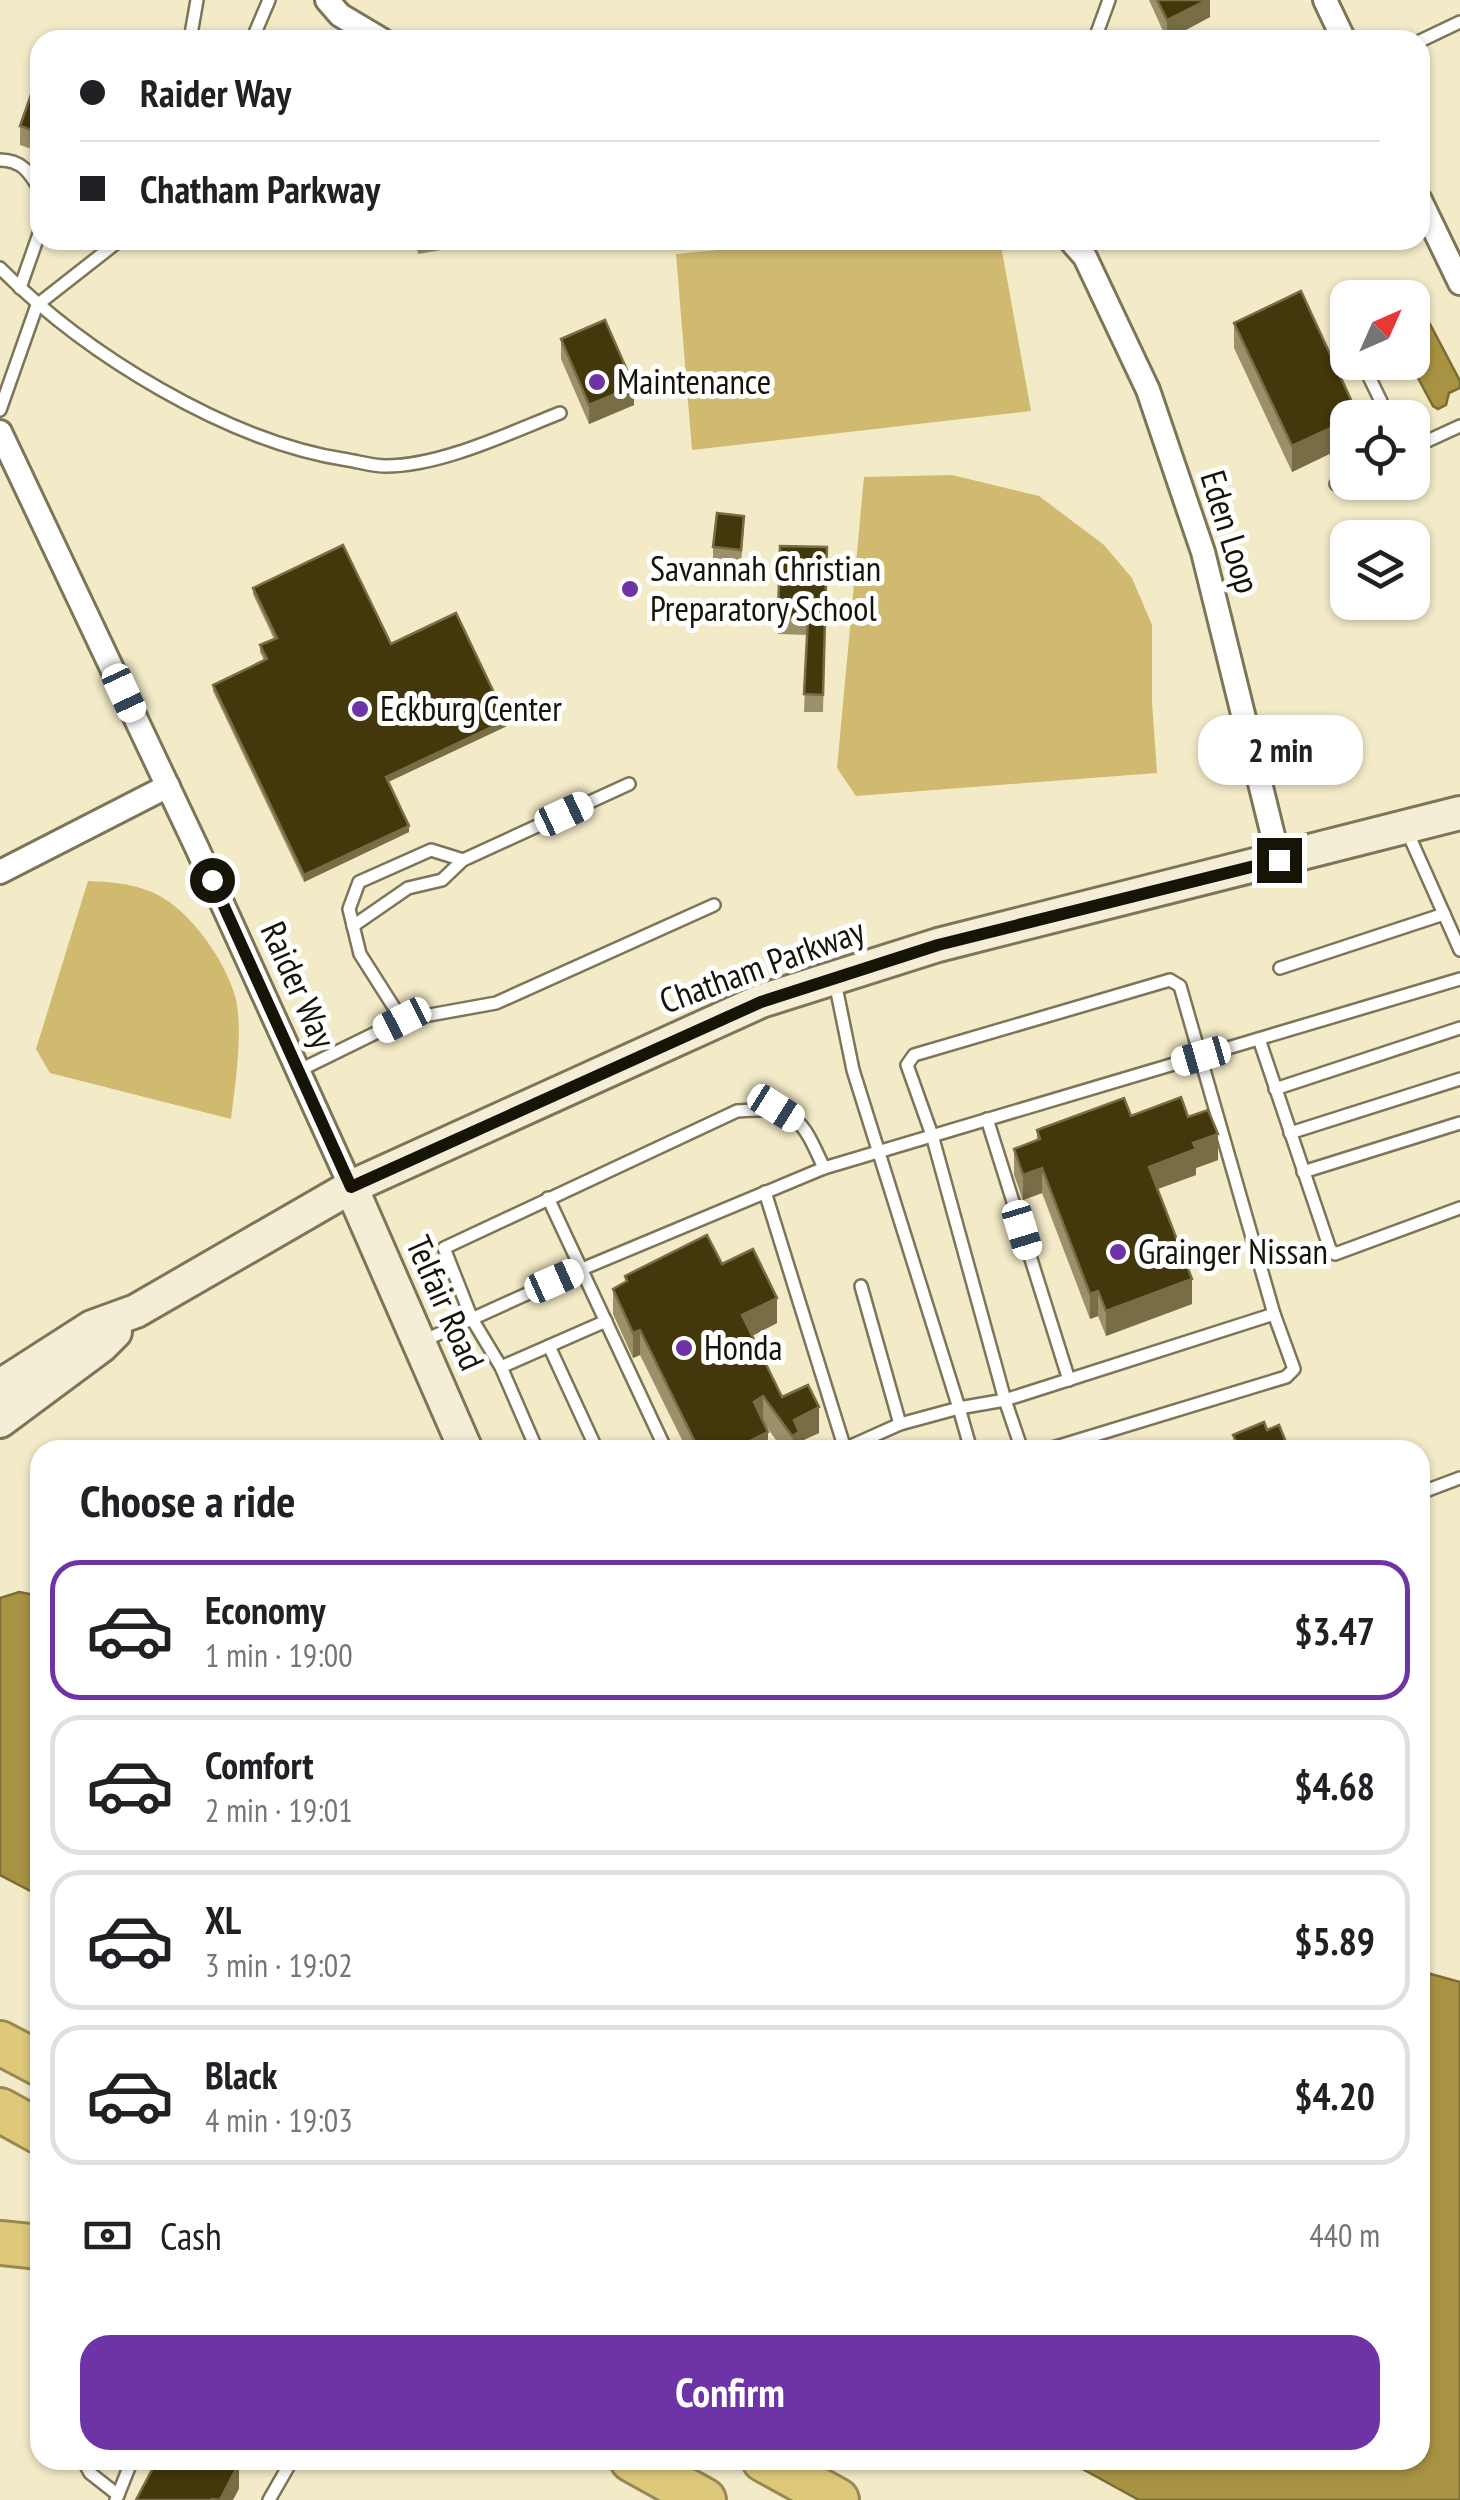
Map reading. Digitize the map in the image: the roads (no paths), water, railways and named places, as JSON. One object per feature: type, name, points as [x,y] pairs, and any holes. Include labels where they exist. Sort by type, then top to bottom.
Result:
[{"type":"highway","points":[[0,2042],[30,2058]]},
{"type":"highway","points":[[0,2110],[30,2126]]},
{"type":"highway","points":[[0,2244],[30,2246]]},
{"type":"highway","points":[[650,2470],[704,2500]]},
{"type":"highway","points":[[782,2470],[837,2500]]},
{"type":"main road","name":"Chatham Parkway","points":[[0,1386],[92,1327],[136,1312],[351,1187],[761,1002],[938,945],[1460,813]]},
{"type":"main road","name":"Telfair Road","points":[[351,1187],[462,1440]]},
{"type":"main road","name":"Chatham Parkway","points":[[0,1421],[101,1346],[136,1312]]},
{"type":"street","points":[[327,0],[340,15],[365,30]]},
{"type":"street","points":[[1325,0],[1339,30]]},
{"type":"street","points":[[1430,221],[1460,283]]},
{"type":"street","name":"Eden Loop","points":[[1079,250],[1148,390],[1204,552],[1279,860]]},
{"type":"street","name":"Raider Way","points":[[0,432],[168,786],[351,1187]]},
{"type":"street","points":[[0,872],[168,786]]},
{"type":"lane","points":[[192,30],[197,0]]},
{"type":"lane","points":[[256,30],[269,0]]},
{"type":"lane","points":[[1098,30],[1109,0]]},
{"type":"lane","points":[[1430,36],[1460,22]]},
{"type":"lane","points":[[0,160],[13,160],[30,172]]},
{"type":"lane","points":[[20,288],[33,250]]},
{"type":"lane","points":[[0,410],[37,304],[107,250]]},
{"type":"lane","points":[[0,268],[37,304],[210,417],[306,454],[386,466],[461,453],[560,413]]},
{"type":"lane","points":[[1430,440],[1460,426]]},
{"type":"lane","points":[[353,926],[408,888],[442,880],[464,860],[630,784]]},
{"type":"lane","points":[[1406,827],[1460,950]]},
{"type":"lane","points":[[402,1020],[360,954],[349,909],[359,882],[431,850],[464,860]]},
{"type":"lane","points":[[298,1071],[402,1020],[496,1003],[714,905]]},
{"type":"lane","points":[[1280,968],[1444,914]]},
{"type":"lane","points":[[834,978],[853,1070],[968,1440]]},
{"type":"lane","points":[[420,1343],[582,1269],[824,1168],[1460,979]]},
{"type":"lane","points":[[1019,1440],[932,1135],[907,1065],[914,1055],[1170,980],[1180,986],[1274,1314],[1294,1368],[1286,1377],[1079,1440]]},
{"type":"lane","points":[[1274,1089],[1460,1028]]},
{"type":"lane","points":[[1259,1039],[1330,1249],[1335,1254],[1460,1208]]},
{"type":"lane","points":[[1290,1133],[1460,1078]]},
{"type":"lane","points":[[532,1440],[501,1368],[472,1319],[444,1248],[737,1111],[776,1108],[806,1127],[824,1168]]},
{"type":"lane","points":[[987,1119],[1068,1380]]},
{"type":"lane","points":[[1303,1172],[1460,1123]]},
{"type":"lane","points":[[766,1192],[841,1440]]},
{"type":"lane","points":[[548,1198],[661,1440]]},
{"type":"lane","points":[[861,1286],[900,1424]]},
{"type":"lane","points":[[864,1440],[900,1424],[1005,1400],[1274,1314]]},
{"type":"lane","points":[[501,1368],[606,1321]]},
{"type":"lane","points":[[549,1346],[592,1440]]},
{"type":"lane","points":[[1430,1490],[1460,1478]]},
{"type":"lane","points":[[88,2470],[117,2497],[128,2470]]},
{"type":"lane","points":[[269,2500],[286,2470]]},
{"type":"place","name":"Maintenance","points":[[597,382]]},
{"type":"place","name":"Savannah Christian Preparatory School","points":[[630,589]]},
{"type":"place","name":"Eckburg Center","points":[[360,709]]},
{"type":"place","name":"Grainger Nissan","points":[[1118,1252]]},
{"type":"place","name":"Honda","points":[[684,1348]]}]
